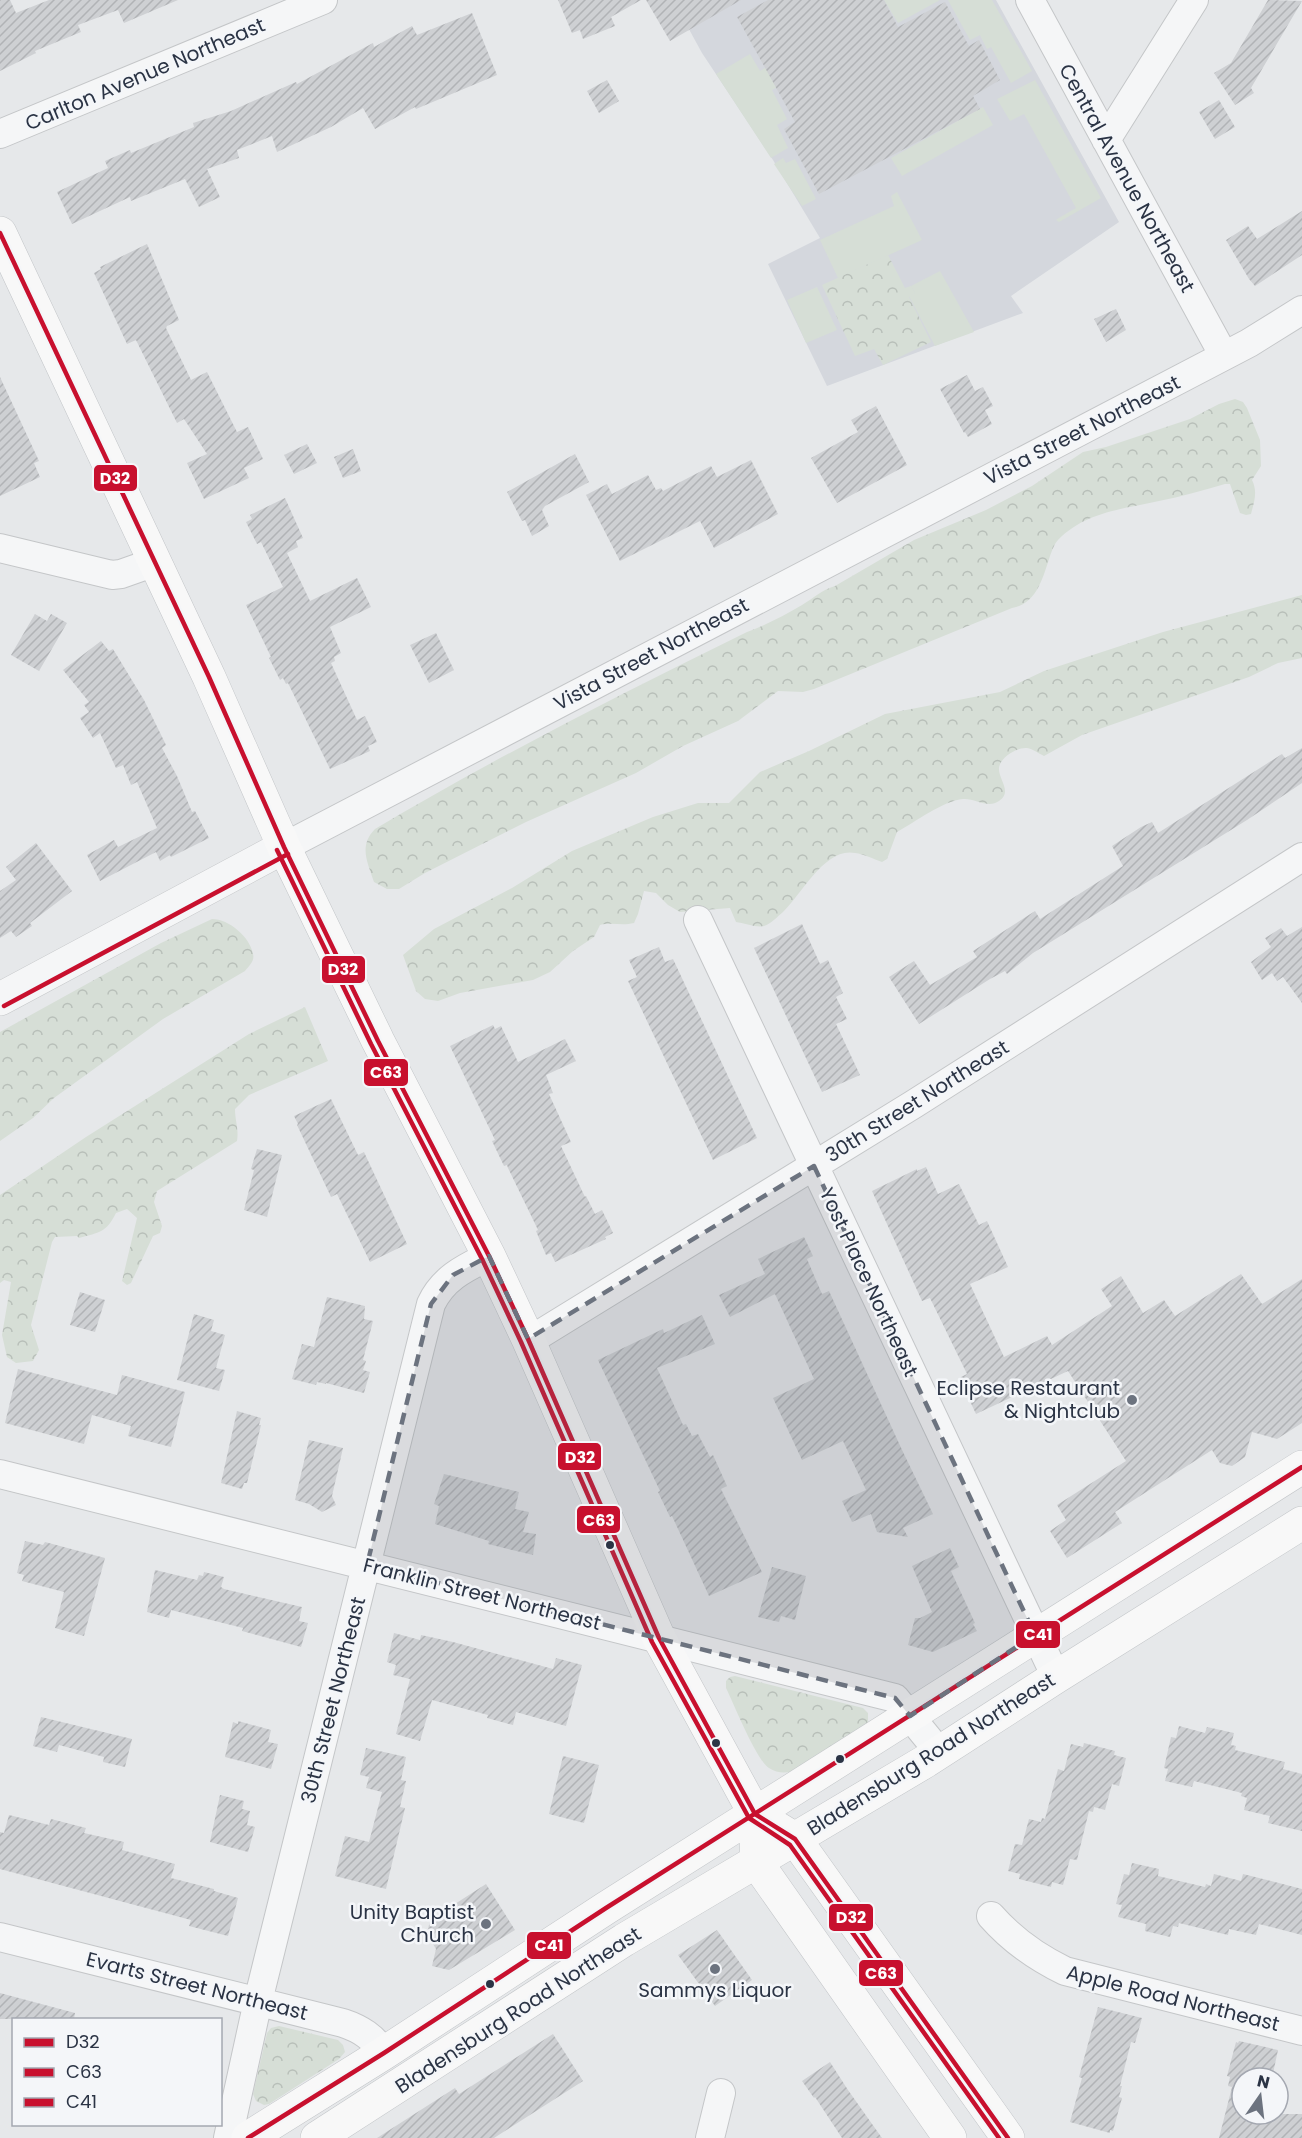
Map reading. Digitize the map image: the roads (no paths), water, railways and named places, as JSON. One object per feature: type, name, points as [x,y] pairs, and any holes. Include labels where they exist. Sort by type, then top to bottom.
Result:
[{"type":"main road","points":[[0,233],[209,677],[287,854],[378,1041],[489,1256],[528,1339],[659,1638],[755,1814],[757,1863],[950,2138]]},
{"type":"main road","name":"Bladensburg Road Northeast","points":[[248,2138],[1302,1467]]},
{"type":"main road","name":"Bladensburg Road Northeast","points":[[317,2138],[624,1940],[940,1753],[1056,1677],[1302,1523]]},
{"type":"main road","points":[[755,1814],[795,1839],[1008,2138]]},
{"type":"main road","points":[[865,2018],[904,1992]]},
{"type":"street","name":"Carlton Avenue Northeast","points":[[0,135],[323,0]]},
{"type":"street","name":"Central Avenue Northeast","points":[[1030,0],[1224,356]]},
{"type":"street","points":[[1106,140],[1194,0]]},
{"type":"street","name":"Vista Street Northeast","points":[[0,999],[287,854],[1249,343],[1302,310]]},
{"type":"street","points":[[0,548],[112,575],[122,574],[155,562]]},
{"type":"street","name":"30th Street Northeast","points":[[528,1339],[550,1328],[814,1166],[1302,857]]},
{"type":"street","name":"Yost Place Northeast","points":[[698,920],[1056,1677]]},
{"type":"street","name":"30th Street Northeast","points":[[228,2138],[258,2001],[431,1304],[439,1289],[453,1275],[489,1256]]},
{"type":"street","name":"Franklin Street Northeast","points":[[0,1474],[895,1698],[940,1753]]},
{"type":"street","name":"Apple Road Northeast","points":[[991,1916],[1023,1947],[1065,1971],[1302,2031]]},
{"type":"street","name":"Evarts Street Northeast","points":[[0,1937],[258,2001],[360,2029],[378,2044],[384,2053]]},
{"type":"street","points":[[710,2138],[721,2093]]},
{"type":"place","name":"Eclipse Restaurant & Nightclub","points":[[1132,1400]]},
{"type":"place","name":"Unity Baptist Church","points":[[486,1924]]},
{"type":"place","name":"Sammys Liquor","points":[[715,1969]]}]
